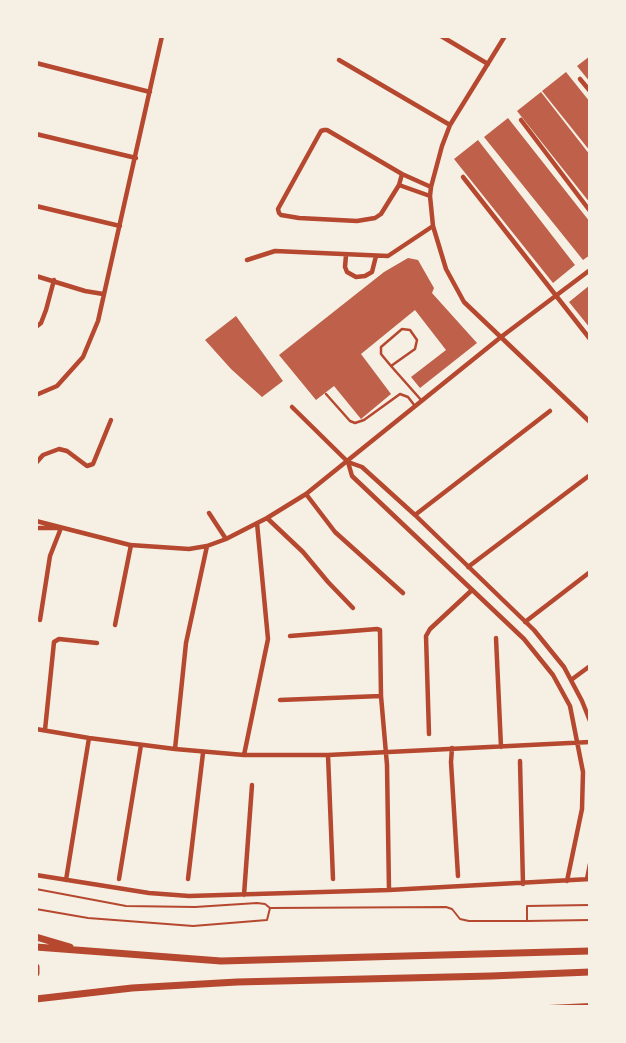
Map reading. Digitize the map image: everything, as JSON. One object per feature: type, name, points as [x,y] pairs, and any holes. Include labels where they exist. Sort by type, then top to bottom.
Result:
[{"type":"main road","points":[[36,937],[97,953]]},
{"type":"main road","points":[[36,948],[221,961],[590,951]]},
{"type":"main road","points":[[36,967],[36,973]]},
{"type":"main road","points":[[36,999],[132,988],[237,982],[590,972]]},
{"type":"street","points":[[36,395],[57,386],[83,357],[98,321],[162,36]]},
{"type":"street","points":[[441,36],[488,64]]},
{"type":"street","points":[[505,36],[450,125],[442,146],[431,187],[433,226],[446,269],[464,302],[590,422]]},
{"type":"street","points":[[339,60],[450,125]]},
{"type":"street","points":[[36,63],[150,92]]},
{"type":"street","points":[[580,79],[590,91]]},
{"type":"street","points":[[521,120],[590,211]]},
{"type":"street","points":[[402,174],[398,186],[381,214],[375,218],[357,221],[299,218],[279,213],[278,209],[321,131],[324,130],[402,174],[431,187]]},
{"type":"street","points":[[36,134],[136,158]]},
{"type":"street","points":[[463,177],[590,339]]},
{"type":"street","points":[[398,186],[430,196]]},
{"type":"street","points":[[36,206],[120,226]]},
{"type":"street","points":[[247,260],[275,251],[346,255],[391,255],[433,226]]},
{"type":"street","points":[[346,255],[345,266],[347,272],[356,277],[365,276],[372,272],[376,256]]},
{"type":"street","points":[[36,521],[131,545],[189,549],[207,546],[226,539],[267,518],[306,494],[501,337],[590,270]]},
{"type":"street","points":[[36,276],[85,291],[103,294]]},
{"type":"street","points":[[36,326],[41,323],[54,280]]},
{"type":"street","points":[[292,408],[348,462],[362,467],[415,515],[525,622],[564,667],[590,721]]},
{"type":"street","points":[[415,515],[550,411]]},
{"type":"street","points":[[36,463],[43,455],[58,449],[67,451],[87,466],[93,464],[110,420]]},
{"type":"street","points":[[348,462],[352,476],[524,639],[553,675],[570,706],[579,743],[583,772],[582,809],[568,881]]},
{"type":"street","points":[[468,567],[590,475]]},
{"type":"street","points":[[306,494],[335,532],[403,593]]},
{"type":"street","points":[[209,513],[226,539]]},
{"type":"street","points":[[267,518],[303,552],[333,588],[353,608]]},
{"type":"street","points":[[244,755],[268,639],[257,523]]},
{"type":"street","points":[[36,528],[61,528]]},
{"type":"street","points":[[40,620],[50,556],[61,528]]},
{"type":"street","points":[[115,625],[131,545]]},
{"type":"street","points":[[175,749],[186,643],[207,546]]},
{"type":"street","points":[[525,622],[590,572]]},
{"type":"street","points":[[429,734],[426,636],[430,629],[472,590]]},
{"type":"street","points":[[290,636],[380,630],[381,696],[386,752],[389,890]]},
{"type":"street","points":[[496,638],[501,747]]},
{"type":"street","points":[[45,730],[54,642],[58,639],[97,643]]},
{"type":"street","points":[[571,680],[590,666]]},
{"type":"street","points":[[280,700],[381,696]]},
{"type":"street","points":[[36,729],[203,753],[244,755],[328,755],[590,742]]},
{"type":"street","points":[[66,880],[89,738]]},
{"type":"street","points":[[119,879],[141,744]]},
{"type":"street","points":[[452,748],[451,762],[458,876]]},
{"type":"street","points":[[188,879],[203,753]]},
{"type":"street","points":[[328,755],[333,879]]},
{"type":"street","points":[[520,761],[523,884]]},
{"type":"street","points":[[244,895],[252,785]]},
{"type":"street","points":[[36,875],[149,893],[189,896],[244,895],[568,881],[588,879],[590,864]]},
{"type":"lane","points":[[392,366],[415,349],[418,340],[410,330],[402,329],[381,347],[381,354],[422,401]]},
{"type":"lane","points":[[326,394],[350,421],[355,423],[364,420],[400,394],[408,397],[416,406]]},
{"type":"path","points":[[36,889],[126,906],[195,907],[257,903],[265,904],[270,908],[446,907],[452,909],[460,919],[469,921],[590,920]]},
{"type":"path","points":[[527,921],[527,906],[590,905]]},
{"type":"path","points":[[36,909],[88,918],[193,926],[267,920],[270,908]]},
{"type":"path","points":[[528,1007],[590,1004]]},
{"type":"path","points":[[148,1007],[156,1007]]},
{"type":"building","points":[[590,56],[590,82],[577,66]]},
{"type":"building","points":[[566,72],[590,102],[590,151],[542,91]]},
{"type":"building","points":[[541,92],[590,155],[590,203],[517,111]]},
{"type":"building","points":[[508,118],[590,222],[590,255],[583,260],[484,137]]},
{"type":"building","points":[[478,140],[575,265],[553,283],[454,159]]},
{"type":"building","points":[[408,258],[418,260],[434,288],[432,293],[477,343],[420,388],[411,377],[446,350],[415,310],[361,354],[391,394],[361,419],[334,386],[316,400],[279,355],[384,272]]},
{"type":"building","points":[[590,285],[590,328],[569,302]]},
{"type":"building","points":[[236,316],[283,381],[262,397],[231,369],[205,340]]}]
